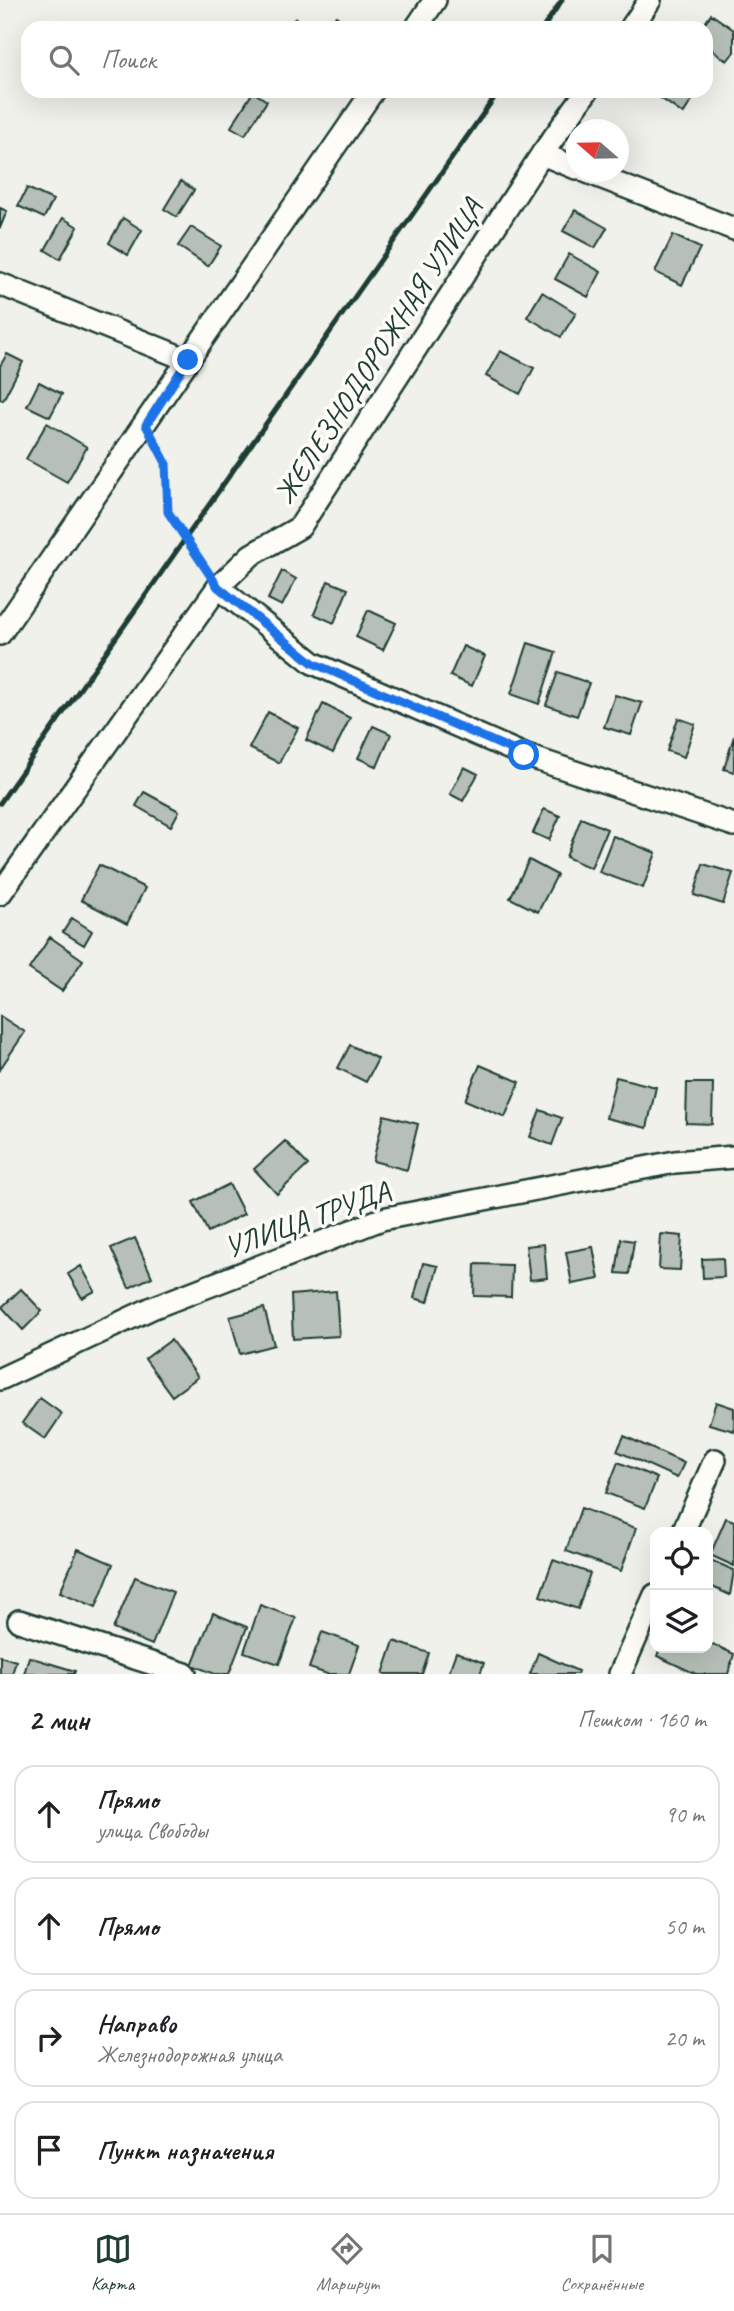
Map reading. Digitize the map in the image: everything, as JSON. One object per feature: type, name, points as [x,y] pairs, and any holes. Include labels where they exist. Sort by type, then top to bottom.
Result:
[{"type":"street","points":[[421,21],[435,0]]},
{"type":"street","points":[[636,21],[650,0]]},
{"type":"street","points":[[0,634],[368,98]]},
{"type":"street","name":"ЖЕЛЕЗНОДОРОЖНАЯ УЛИЦА","points":[[0,894],[218,587],[251,555],[300,527],[542,154],[582,98]]},
{"type":"street","points":[[542,154],[566,164]]},
{"type":"street","points":[[613,182],[734,229]]},
{"type":"street","points":[[0,284],[188,360]]},
{"type":"street","points":[[218,587],[313,663],[524,755],[734,825]]},
{"type":"street","name":"УЛИЦА ТРУДА","points":[[0,1380],[152,1308],[382,1219],[676,1162],[734,1157]]},
{"type":"street","points":[[685,1527],[715,1460]]},
{"type":"street","points":[[620,1674],[650,1606]]},
{"type":"street","points":[[19,1621],[185,1674]]},
{"type":"path","points":[[146,425],[166,463],[168,512],[218,587]]},
{"type":"building","points":[[711,14],[734,30],[734,52],[727,61],[713,51],[713,21],[706,21]]},
{"type":"building","points":[[249,98],[262,98],[267,101],[245,135],[231,127]]},
{"type":"building","points":[[661,98],[693,98],[683,114]]},
{"type":"building","points":[[181,181],[194,190],[177,217],[164,209]]},
{"type":"building","points":[[27,188],[53,200],[44,218],[18,206]]},
{"type":"building","points":[[0,208],[7,211],[0,228]]},
{"type":"building","points":[[575,210],[607,228],[595,248],[563,231]]},
{"type":"building","points":[[63,218],[78,227],[60,259],[45,250]]},
{"type":"building","points":[[123,218],[142,230],[128,255],[109,243]]},
{"type":"building","points":[[191,227],[221,246],[208,266],[178,246]]},
{"type":"building","points":[[673,235],[700,248],[682,285],[655,272]]},
{"type":"building","points":[[569,254],[601,272],[588,297],[555,279]]},
{"type":"building","points":[[542,292],[576,313],[561,337],[527,317]]},
{"type":"building","points":[[500,351],[534,368],[520,394],[486,376]]},
{"type":"building","points":[[7,354],[23,362],[3,400],[0,399],[0,366]]},
{"type":"building","points":[[39,382],[62,394],[50,417],[27,406]]},
{"type":"building","points":[[47,423],[87,447],[67,482],[26,459]]},
{"type":"building","points":[[282,571],[296,579],[282,606],[268,599]]},
{"type":"building","points":[[328,581],[348,589],[334,623],[314,614]]},
{"type":"building","points":[[368,610],[396,623],[383,650],[356,637]]},
{"type":"building","points":[[528,643],[556,652],[539,704],[511,694]]},
{"type":"building","points":[[463,646],[485,656],[472,686],[450,676]]},
{"type":"building","points":[[558,672],[589,683],[577,716],[546,705]]},
{"type":"building","points":[[615,695],[642,703],[631,735],[604,727]]},
{"type":"building","points":[[323,704],[350,718],[333,753],[306,740]]},
{"type":"building","points":[[268,712],[298,728],[279,763],[249,748]]},
{"type":"building","points":[[678,718],[695,724],[684,757],[667,751]]},
{"type":"building","points":[[373,726],[391,734],[377,767],[358,758]]},
{"type":"building","points":[[734,736],[734,772],[724,769]]},
{"type":"building","points":[[464,767],[478,774],[463,801],[450,794]]},
{"type":"building","points":[[144,792],[179,811],[171,826],[136,806]]},
{"type":"building","points":[[544,809],[560,816],[549,840],[533,833]]},
{"type":"building","points":[[581,818],[607,829],[591,868],[566,857]]},
{"type":"building","points":[[613,836],[656,853],[643,888],[599,872]]},
{"type":"building","points":[[529,860],[557,875],[538,912],[510,898]]},
{"type":"building","points":[[703,864],[733,873],[723,904],[694,895]]},
{"type":"building","points":[[99,865],[145,888],[127,924],[81,900]]},
{"type":"building","points":[[72,918],[92,931],[84,945],[63,932]]},
{"type":"building","points":[[50,937],[83,960],[62,991],[29,969]]},
{"type":"building","points":[[0,1016],[25,1032],[0,1069]]},
{"type":"building","points":[[350,1045],[378,1059],[366,1082],[338,1068]]},
{"type":"building","points":[[480,1065],[520,1082],[505,1117],[465,1100]]},
{"type":"building","points":[[616,1077],[656,1087],[647,1128],[606,1118]]},
{"type":"building","points":[[687,1083],[713,1083],[712,1124],[686,1123]]},
{"type":"building","points":[[540,1110],[562,1118],[552,1145],[530,1137]]},
{"type":"building","points":[[384,1115],[418,1124],[407,1170],[373,1161]]},
{"type":"building","points":[[285,1141],[308,1165],[277,1194],[254,1169]]},
{"type":"building","points":[[229,1184],[244,1214],[208,1232],[193,1202]]},
{"type":"building","points":[[661,1234],[682,1236],[680,1270],[659,1269]]},
{"type":"building","points":[[135,1238],[152,1277],[129,1288],[111,1248]]},
{"type":"building","points":[[621,1239],[634,1241],[629,1274],[616,1273]]},
{"type":"building","points":[[544,1244],[547,1278],[530,1280],[526,1246]]},
{"type":"building","points":[[593,1247],[599,1279],[572,1284],[566,1252]]},
{"type":"building","points":[[723,1258],[724,1277],[703,1278],[702,1259]]},
{"type":"building","points":[[423,1263],[438,1266],[428,1302],[414,1298]]},
{"type":"building","points":[[475,1264],[512,1265],[511,1297],[474,1296]]},
{"type":"building","points":[[81,1266],[95,1291],[82,1298],[68,1274]]},
{"type":"building","points":[[21,1289],[42,1311],[23,1330],[2,1307]]},
{"type":"building","points":[[336,1291],[339,1336],[293,1339],[291,1295]]},
{"type":"building","points":[[264,1308],[274,1345],[240,1354],[230,1317]]},
{"type":"building","points":[[171,1340],[198,1377],[172,1396],[145,1359]]},
{"type":"building","points":[[40,1398],[62,1414],[45,1439],[22,1423]]},
{"type":"building","points":[[716,1402],[734,1408],[734,1431],[709,1424]]},
{"type":"building","points":[[624,1436],[684,1463],[677,1478],[617,1451]]},
{"type":"building","points":[[618,1462],[657,1478],[645,1508],[606,1493]]},
{"type":"building","points":[[581,1508],[636,1528],[621,1571],[566,1551]]},
{"type":"building","points":[[726,1518],[734,1521],[734,1566],[713,1556],[713,1548]]},
{"type":"building","points":[[78,1549],[113,1564],[96,1607],[60,1592]]},
{"type":"building","points":[[553,1560],[590,1573],[578,1609],[540,1596]]},
{"type":"building","points":[[713,1561],[734,1570],[730,1595],[713,1587]]},
{"type":"building","points":[[135,1577],[173,1592],[152,1645],[113,1629]]},
{"type":"building","points":[[260,1605],[296,1618],[279,1664],[244,1652]]},
{"type":"building","points":[[213,1613],[247,1627],[229,1674],[215,1674],[192,1665]]},
{"type":"building","points":[[322,1632],[359,1645],[349,1674],[327,1674],[309,1668]]},
{"type":"building","points":[[394,1641],[429,1653],[422,1674],[383,1674]]},
{"type":"building","points":[[713,1644],[734,1654],[728,1674],[696,1674],[657,1656],[658,1653],[713,1653]]},
{"type":"building","points":[[456,1652],[484,1663],[480,1674],[448,1674]]},
{"type":"building","points":[[538,1653],[578,1671],[577,1674],[530,1674]]},
{"type":"building","points":[[0,1656],[16,1661],[12,1674],[0,1674]]},
{"type":"building","points":[[29,1657],[75,1671],[74,1674],[24,1674]]},
{"type":"railway","points":[[548,21],[562,0]]},
{"type":"railway","points":[[0,803],[494,98]]},
{"type":"route","points":[[188,360],[146,425],[166,463],[168,512],[187,536],[218,587],[313,663],[524,755]]}]
